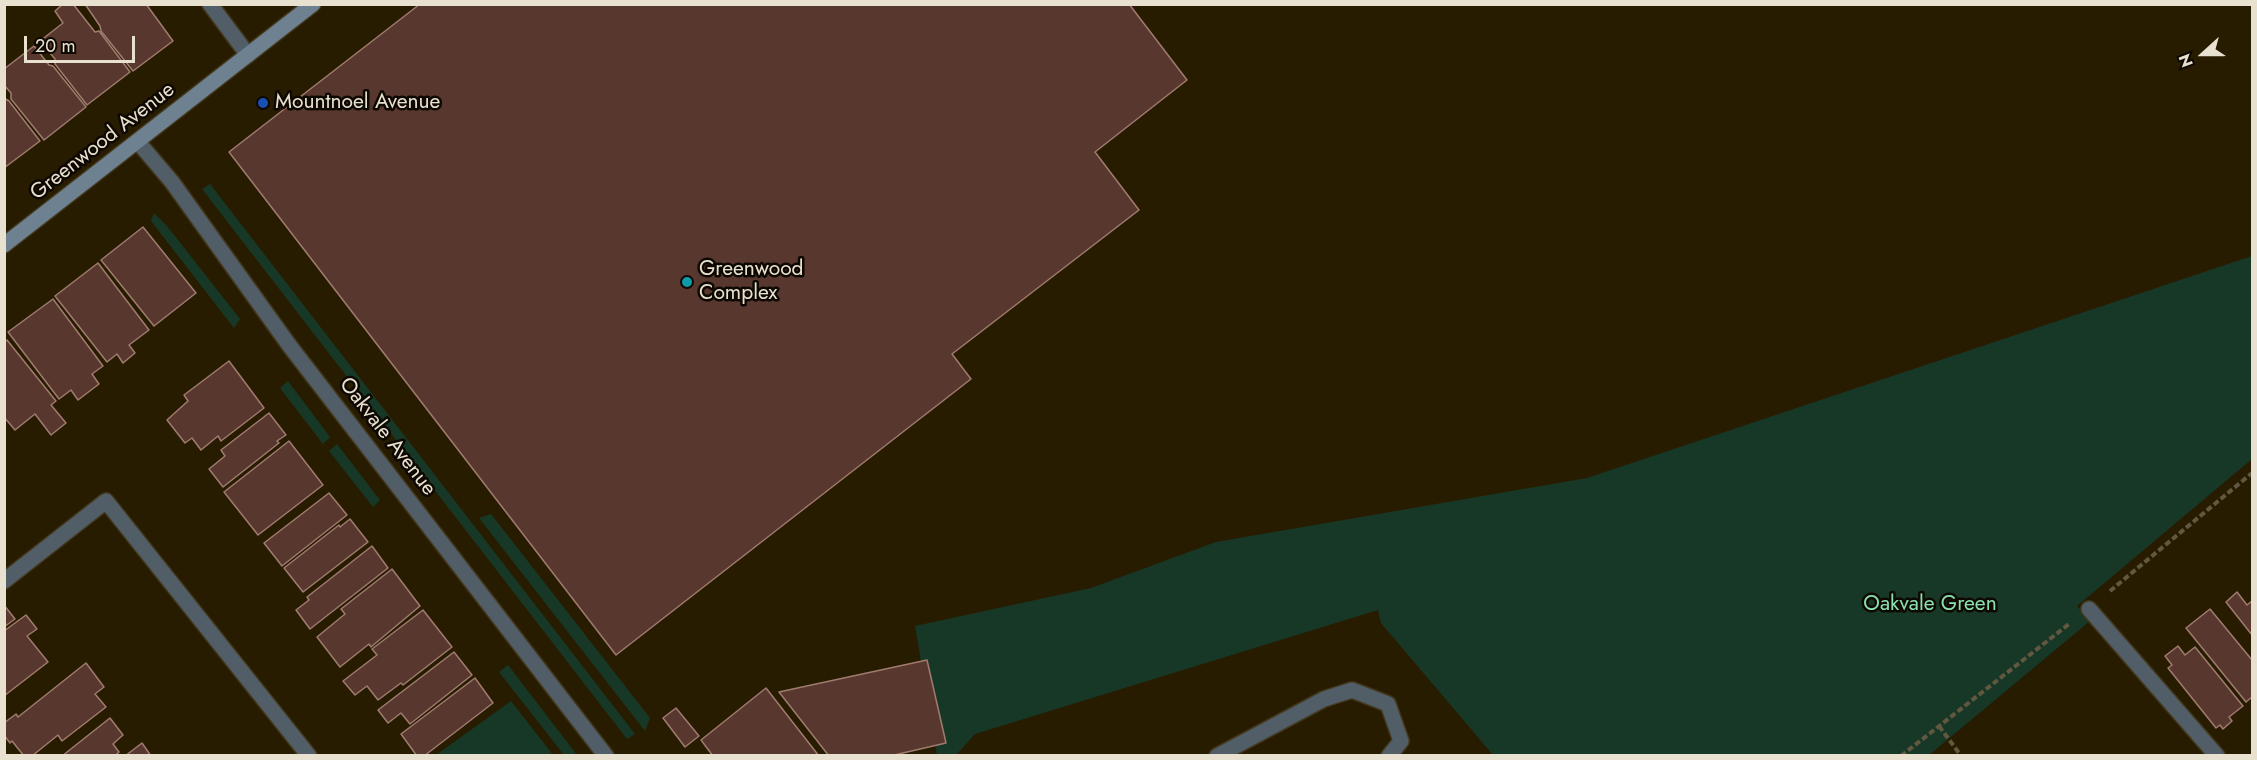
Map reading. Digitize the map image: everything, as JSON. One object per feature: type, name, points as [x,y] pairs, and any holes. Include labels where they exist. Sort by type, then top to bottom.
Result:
[{"type":"street","points":[[210,4],[248,55]]},
{"type":"street","name":"Greenwood Avenue","points":[[4,245],[312,4]]},
{"type":"street","name":"Oakvale Avenue","points":[[138,142],[172,182],[289,345],[606,756]]},
{"type":"street","points":[[4,581],[106,501],[309,756]]},
{"type":"street","points":[[2089,609],[2217,756]]},
{"type":"street","points":[[1217,756],[1324,699],[1352,690],[1388,704],[1401,741],[1389,756]]},
{"type":"path","points":[[1901,756],[2089,609],[2253,473]]},
{"type":"path","points":[[1939,726],[1959,753]]},
{"type":"path","points":[[1879,756],[1887,756]]},
{"type":"green space","points":[[210,184],[635,734],[627,739],[202,189]]},
{"type":"green space","points":[[154,213],[167,226],[240,319],[234,328],[151,221]]},
{"type":"green space","name":"Oakvale Green","points":[[2252,256],[2252,459],[2077,606],[2090,621],[1929,755],[1493,755],[1381,623],[1378,610],[975,734],[956,755],[937,755],[915,626],[1091,588],[1216,542],[1587,478]]},
{"type":"green space","points":[[288,381],[330,437],[323,444],[280,388]]},
{"type":"green space","points":[[337,444],[380,500],[373,507],[329,451]]},
{"type":"green space","points":[[491,514],[650,718],[645,731],[479,518]]},
{"type":"green space","points":[[508,665],[577,755],[564,755],[499,672]]},
{"type":"green space","points":[[511,701],[553,755],[436,755]]},
{"type":"building","points":[[63,4],[73,4],[95,32],[99,31],[130,72],[87,105],[40,41],[63,23],[55,11]]},
{"type":"building","points":[[85,4],[146,4],[173,41],[133,71],[101,31]]},
{"type":"building","name":"Greenwood Complex","points":[[420,4],[1129,4],[1187,80],[1095,152],[1139,210],[952,354],[971,379],[616,655],[229,152]]},
{"type":"building","points":[[34,46],[86,107],[44,140],[11,99],[11,93],[4,85],[4,69]]},
{"type":"building","points":[[4,98],[9,101],[40,141],[4,168]]},
{"type":"building","points":[[143,227],[196,293],[154,326],[101,260]]},
{"type":"building","points":[[98,263],[149,330],[129,345],[135,353],[123,363],[117,354],[107,362],[55,296]]},
{"type":"building","points":[[53,299],[103,366],[92,374],[99,384],[78,400],[71,390],[59,399],[8,332]]},
{"type":"building","points":[[7,340],[56,401],[51,405],[66,423],[51,435],[35,414],[15,430],[4,417],[4,342]]},
{"type":"building","points":[[229,361],[264,408],[221,441],[218,436],[201,450],[192,438],[185,443],[167,420],[188,401],[184,395]]},
{"type":"building","points":[[269,413],[286,435],[223,487],[209,469],[225,456],[221,450]]},
{"type":"building","points":[[289,441],[323,485],[258,535],[224,492]]},
{"type":"building","points":[[329,493],[347,515],[282,566],[264,543]]},
{"type":"building","points":[[350,519],[368,542],[303,592],[284,568]]},
{"type":"building","points":[[372,546],[388,568],[310,629],[296,610],[309,600],[307,597]]},
{"type":"building","points":[[392,569],[420,606],[371,647],[369,644],[340,667],[317,637],[345,614],[341,609]]},
{"type":"building","points":[[2237,592],[2247,605],[2252,601],[2252,635],[2226,602]]},
{"type":"building","points":[[4,605],[15,619],[4,627]]},
{"type":"building","points":[[2210,609],[2252,660],[2252,697],[2246,702],[2186,628]]},
{"type":"building","points":[[423,610],[452,647],[403,685],[401,683],[378,700],[367,686],[355,695],[343,681],[377,655],[372,649]]},
{"type":"building","points":[[26,615],[37,629],[27,636],[48,662],[4,696],[4,631]]},
{"type":"building","points":[[2178,646],[2185,655],[2195,647],[2243,706],[2229,717],[2232,721],[2223,729],[2220,725],[2216,728],[2168,668],[2172,665],[2165,656]]},
{"type":"building","points":[[454,652],[472,675],[410,724],[401,713],[388,723],[378,710]]},
{"type":"building","points":[[927,660],[946,743],[890,756],[829,756],[779,692]]},
{"type":"building","points":[[86,663],[104,687],[95,694],[106,707],[62,741],[58,735],[32,756],[24,756],[4,735],[4,723],[16,714],[18,717]]},
{"type":"building","points":[[475,678],[493,703],[424,756],[417,756],[401,734]]},
{"type":"building","points":[[766,688],[819,756],[713,756],[701,740]]},
{"type":"building","points":[[676,708],[699,736],[685,747],[663,718]]},
{"type":"building","points":[[110,718],[123,735],[113,744],[119,752],[115,756],[62,756]]},
{"type":"building","points":[[142,743],[151,756],[125,756]]},
{"type":"place","name":"Mountnoel Avenue","points":[[263,103]]},
{"type":"place","name":"Greenwood Complex","points":[[687,282]]}]
